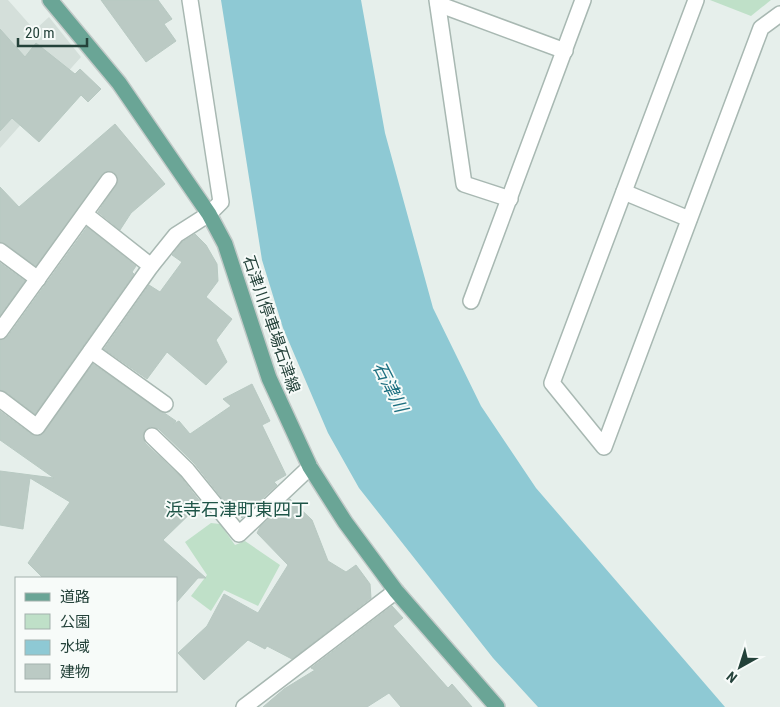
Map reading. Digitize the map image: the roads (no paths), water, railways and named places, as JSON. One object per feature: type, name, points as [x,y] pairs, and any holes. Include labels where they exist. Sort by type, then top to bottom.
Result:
[{"type":"main road","name":"石津川停車場石津線","points":[[50,0],[119,83],[209,214],[225,244],[269,378],[310,466],[345,522],[396,591],[497,707]]},
{"type":"street","points":[[0,399],[37,427],[150,266],[176,235],[209,214],[221,202],[190,0]]},
{"type":"street","points":[[471,301],[583,0]]},
{"type":"street","points":[[696,0],[552,383],[604,446],[761,28],[780,14]]},
{"type":"street","points":[[510,199],[464,184],[438,2],[565,51]]},
{"type":"street","points":[[0,331],[109,180]]},
{"type":"street","points":[[624,192],[689,219]]},
{"type":"street","points":[[85,214],[150,266]]},
{"type":"street","points":[[0,252],[38,279]]},
{"type":"street","points":[[90,351],[165,404]]},
{"type":"street","points":[[152,436],[186,470],[239,534],[310,466]]},
{"type":"street","points":[[244,707],[396,591]]},
{"type":"water","name":"石津川","points":[[221,0],[361,0],[385,133],[433,308],[481,406],[536,488],[725,707],[538,707],[493,658],[359,488],[328,433],[283,328],[262,260]]},
{"type":"district","name":"浜寺石津町東四丁","points":[[237,510]]}]
